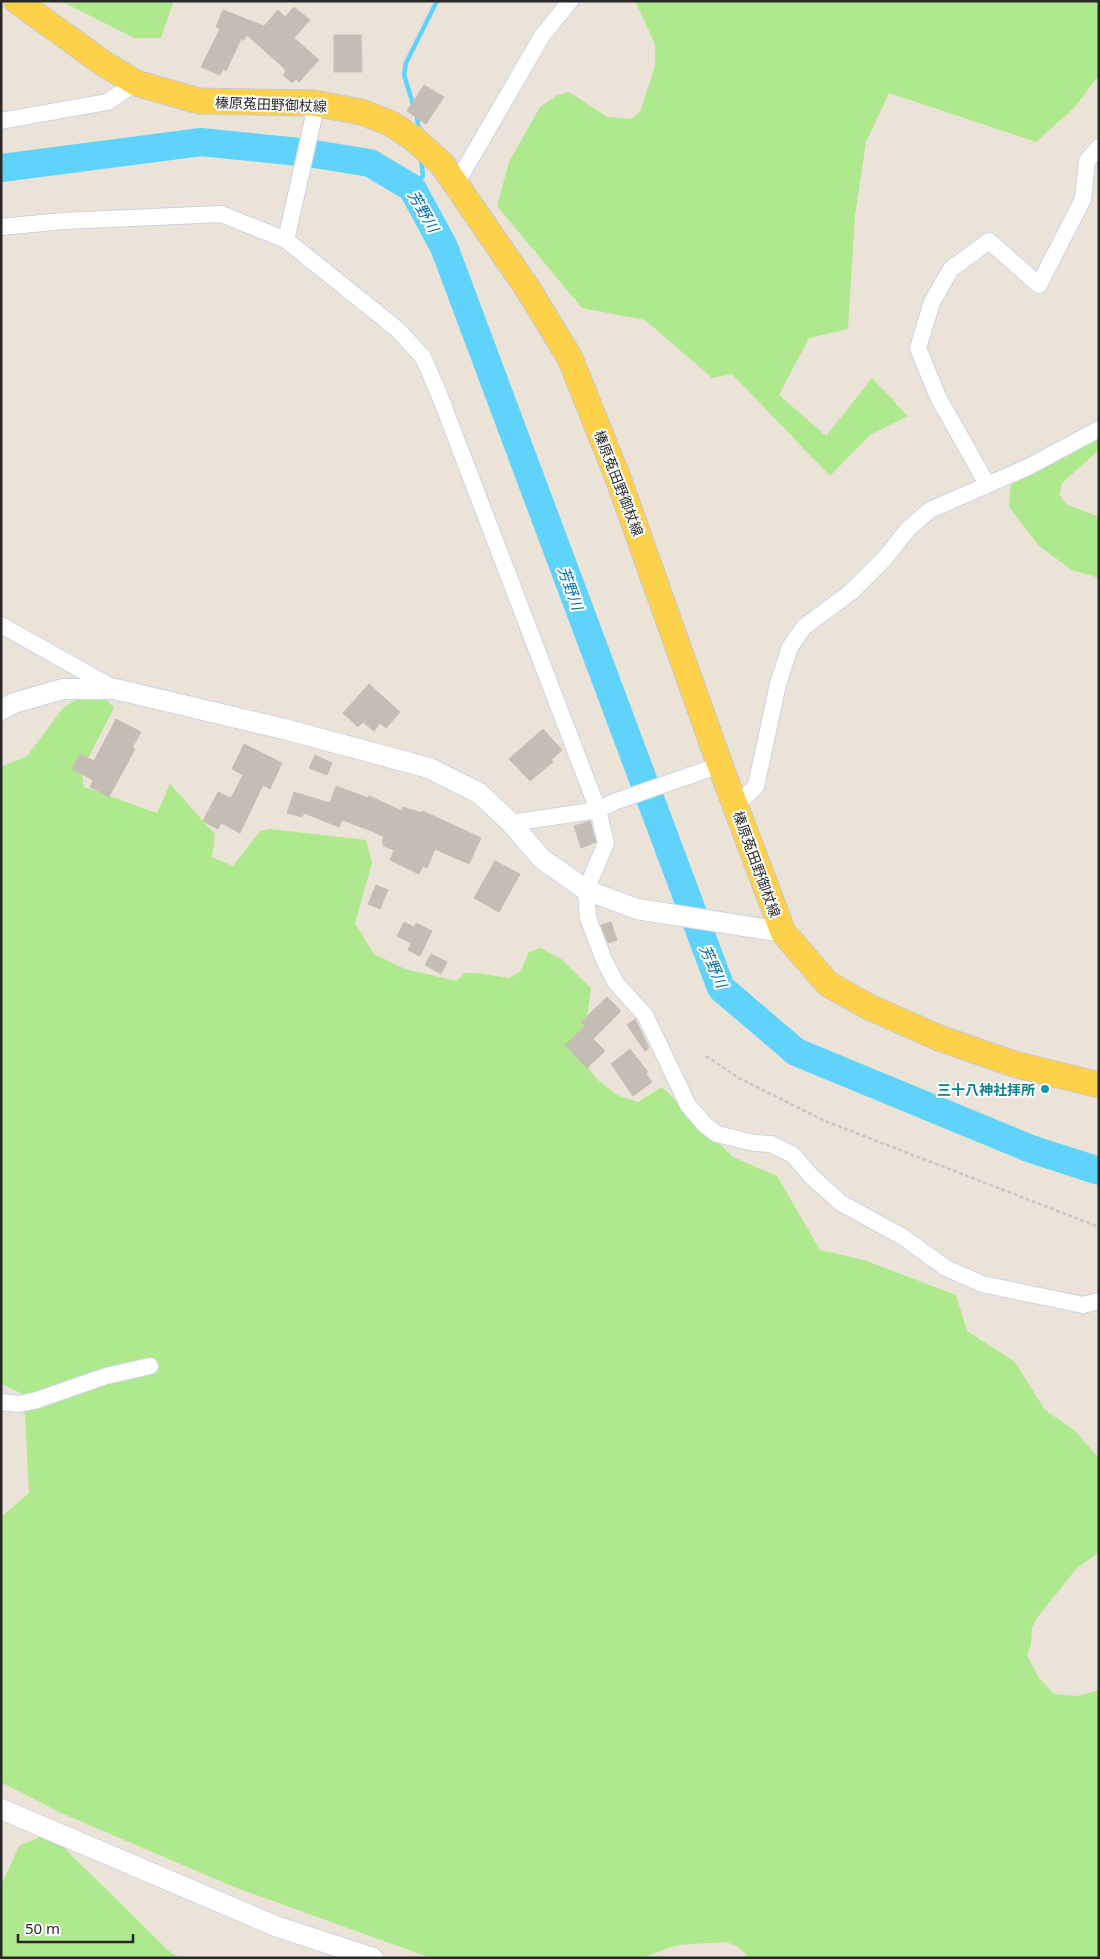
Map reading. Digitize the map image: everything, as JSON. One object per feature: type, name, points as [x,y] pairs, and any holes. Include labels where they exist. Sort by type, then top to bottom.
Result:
[{"type":"main road","name":"榛原菟田野御杖線","points":[[18,1],[103,63],[136,83],[199,101],[313,112],[361,112],[390,123],[413,138],[442,164],[528,289],[570,358],[618,478],[715,766],[736,806],[777,931],[828,984],[869,1007],[949,1042],[1014,1064],[1099,1086]]},
{"type":"street","points":[[456,184],[542,36],[570,1]]},
{"type":"street","points":[[1,121],[107,102],[136,83]]},
{"type":"street","points":[[286,240],[313,112]]},
{"type":"street","points":[[986,484],[938,397],[918,348],[932,302],[951,270],[989,240],[1039,285],[1083,199],[1087,161],[1099,147]]},
{"type":"street","points":[[1,227],[63,221],[220,214],[286,240],[397,329],[423,357],[440,394],[598,810],[606,843],[586,890],[588,918],[604,960],[616,984],[645,1015],[688,1105],[705,1125],[717,1134],[754,1143],[771,1144],[794,1155],[812,1176],[841,1203],[903,1237],[946,1268],[982,1284],[1083,1305],[1099,1301]]},
{"type":"street","points":[[736,806],[756,786],[778,684],[790,647],[804,627],[851,592],[886,557],[908,529],[930,510],[1028,466],[1099,429]]},
{"type":"street","points":[[1,625],[115,688]]},
{"type":"street","points":[[1,710],[14,703],[63,689],[115,688],[284,729],[429,768],[479,793],[512,823],[542,859],[586,890],[637,909],[777,931]]},
{"type":"street","points":[[512,823],[598,810],[614,802],[715,766]]},
{"type":"street","points":[[1,1402],[19,1404],[37,1400],[106,1376],[150,1366]]},
{"type":"street","points":[[1,1809],[278,1927],[373,1958]]},
{"type":"path","points":[[706,1056],[739,1078],[825,1120],[1099,1227]]},
{"type":"green space","points":[[61,1],[174,1],[161,38],[134,38]]},
{"type":"green space","points":[[635,1],[1099,1],[1099,75],[1076,106],[1036,142],[889,93],[866,142],[855,216],[848,329],[809,338],[779,395],[826,436],[872,378],[908,416],[870,435],[830,476],[732,374],[712,378],[645,320],[582,308],[497,206],[509,162],[540,107],[558,95],[569,92],[607,117],[631,119],[640,112],[655,66],[655,44]]},
{"type":"green space","points":[[1099,437],[1099,450],[1062,483],[1060,495],[1066,504],[1099,517],[1099,578],[1072,570],[1039,546],[1009,507],[1011,484]]},
{"type":"green space","points":[[83,695],[106,699],[114,708],[85,764],[82,775],[84,787],[157,813],[170,784],[215,834],[212,857],[233,866],[260,831],[270,829],[366,840],[372,863],[355,923],[374,954],[405,969],[456,981],[465,973],[509,978],[520,972],[529,952],[540,948],[561,959],[591,988],[582,1051],[591,1072],[599,1081],[617,1095],[638,1102],[662,1087],[733,1157],[777,1176],[820,1250],[864,1260],[956,1295],[967,1331],[1015,1362],[1045,1410],[1074,1430],[1099,1458],[1099,1552],[1076,1569],[1037,1618],[1032,1628],[1031,1645],[1027,1655],[1039,1678],[1054,1694],[1078,1696],[1099,1690],[1099,1958],[748,1958],[735,1945],[725,1942],[677,1945],[642,1958],[431,1958],[234,1887],[61,1813],[1,1782],[1,1517],[29,1493],[24,1395],[1,1383],[1,767],[27,756],[63,708]]},
{"type":"green space","points":[[40,1837],[62,1846],[171,1953],[180,1958],[1,1958],[1,1886],[19,1846]]},
{"type":"building","points":[[294,7],[310,20],[294,38],[319,60],[299,82],[296,79],[292,83],[283,75],[286,72],[284,68],[247,35],[244,40],[241,39],[226,71],[223,69],[220,75],[201,67],[220,29],[216,27],[223,10],[264,26],[278,10],[285,17]]},
{"type":"building","points":[[334,35],[361,35],[362,72],[334,72]]},
{"type":"building","points":[[424,85],[444,97],[426,124],[407,111]]},
{"type":"building","points":[[369,684],[400,712],[386,728],[380,723],[374,731],[363,722],[358,727],[343,713]]},
{"type":"building","points":[[116,719],[141,732],[132,748],[135,749],[109,797],[90,787],[93,780],[72,769],[80,754],[94,761]]},
{"type":"building","points":[[543,729],[562,750],[551,760],[553,762],[530,781],[509,759]]},
{"type":"building","points":[[244,744],[282,763],[270,789],[263,785],[240,833],[221,823],[218,829],[203,821],[218,792],[231,798],[243,775],[232,769]]},
{"type":"building","points":[[315,755],[332,763],[327,775],[309,768]]},
{"type":"building","points":[[336,786],[368,798],[369,796],[402,811],[403,807],[422,813],[423,811],[481,838],[469,864],[435,849],[427,868],[423,866],[419,874],[390,860],[394,850],[383,846],[384,837],[372,831],[342,820],[339,827],[304,813],[302,817],[287,813],[294,792],[330,803]]},
{"type":"building","points":[[590,821],[596,842],[581,848],[574,826]]},
{"type":"building","points":[[495,861],[520,874],[499,912],[474,898]]},
{"type":"building","points":[[376,885],[388,890],[380,909],[368,904]]},
{"type":"building","points":[[404,922],[414,927],[416,923],[432,931],[420,956],[408,950],[411,943],[397,936]]},
{"type":"building","points":[[611,922],[617,940],[608,943],[601,925]]},
{"type":"building","points":[[431,954],[447,962],[441,974],[425,965]]},
{"type":"building","points":[[607,997],[621,1011],[593,1039],[605,1051],[587,1068],[565,1045],[585,1026],[581,1022]]},
{"type":"building","points":[[635,1019],[649,1048],[645,1051],[627,1025]]},
{"type":"building","points":[[630,1049],[648,1072],[646,1074],[652,1082],[633,1096],[611,1064]]},
{"type":"waterway","points":[[419,132],[416,107],[413,104],[404,75],[406,63],[437,1]]},
{"type":"waterway","name":"芳野川","points":[[1,168],[201,142],[308,153],[370,163],[412,188],[444,247],[721,988],[796,1052],[1031,1149],[1099,1171]]},
{"type":"waterway","points":[[412,188],[423,176],[421,157]]},
{"type":"place","name":"三十八神社拝所","points":[[1045,1089]]}]
